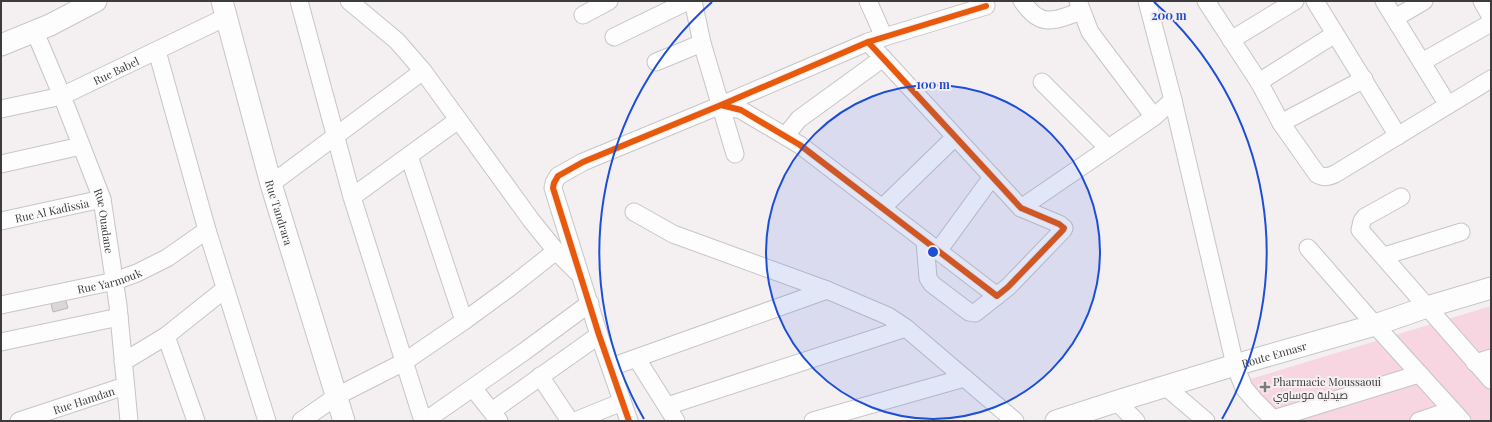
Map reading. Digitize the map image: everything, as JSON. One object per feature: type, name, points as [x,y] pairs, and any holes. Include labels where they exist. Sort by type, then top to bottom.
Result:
[{"type":"main road","points":[[1,45],[35,32],[96,1]]},
{"type":"main road","name":"Rue Tandrara","points":[[224,9],[271,184],[344,421]]},
{"type":"main road","name":"Route Ennasr","points":[[1056,421],[1165,386],[1375,325],[1427,307],[1491,288]]},
{"type":"street","points":[[299,1],[352,196],[424,421],[473,388],[590,303]]},
{"type":"street","points":[[349,1],[397,41],[423,70],[458,120],[556,251],[580,275]]},
{"type":"street","points":[[583,15],[609,1]]},
{"type":"street","points":[[614,37],[688,1]]},
{"type":"street","points":[[693,1],[702,43],[735,154]]},
{"type":"street","points":[[868,1],[884,37]]},
{"type":"street","points":[[1022,1],[1032,13],[1038,18],[1044,20],[1057,18],[1080,6],[1090,32],[1154,117]]},
{"type":"street","points":[[1146,1],[1173,100],[1235,365],[1244,388],[1275,420],[1419,374]]},
{"type":"street","points":[[1206,1],[1259,82],[1281,122],[1317,174],[1327,178],[1336,174],[1491,79]]},
{"type":"street","points":[[1231,40],[1295,1]]},
{"type":"street","points":[[1384,1],[1448,105]]},
{"type":"street","points":[[1395,18],[1424,1]]},
{"type":"street","points":[[1482,1],[1491,17]]},
{"type":"street","points":[[1318,2],[1398,136]]},
{"type":"street","points":[[630,421],[599,335],[553,188],[558,176],[582,162],[721,105],[868,42],[986,6]]},
{"type":"street","name":"Rue Babel","points":[[1,109],[62,96],[158,51],[224,9]]},
{"type":"street","points":[[1422,62],[1491,23]]},
{"type":"street","name":"Rue Ouadane","points":[[35,32],[62,96],[102,199],[115,282],[129,421]]},
{"type":"street","points":[[1259,82],[1336,34]]},
{"type":"street","points":[[868,42],[1021,208],[1059,224],[1064,228],[1008,287],[975,313],[969,312],[962,307],[932,284],[928,278],[931,246],[992,177]]},
{"type":"street","points":[[656,62],[702,43]]},
{"type":"street","points":[[158,51],[207,230],[267,421]]},
{"type":"street","points":[[786,135],[799,120],[883,58]]},
{"type":"street","points":[[271,184],[423,70]]},
{"type":"street","points":[[1281,122],[1364,79]]},
{"type":"street","points":[[1042,82],[1108,148]]},
{"type":"street","points":[[1021,208],[1154,117],[1173,100]]},
{"type":"street","points":[[721,105],[741,110],[786,135],[997,296]]},
{"type":"street","points":[[352,196],[458,120]]},
{"type":"street","points":[[882,208],[954,136]]},
{"type":"street","points":[[1,164],[81,146]]},
{"type":"street","points":[[409,156],[464,321]]},
{"type":"street","points":[[1402,197],[1368,215],[1362,221],[1360,230],[1427,307],[1483,360],[1491,380]]},
{"type":"street","name":"Rue Al Kadissia","points":[[1,221],[102,199]]},
{"type":"street","points":[[634,212],[673,234],[827,290],[888,316],[906,328],[1015,421]]},
{"type":"street","name":"Rue Yarmouk","points":[[1,305],[115,282],[137,274],[155,265],[207,230]]},
{"type":"street","points":[[1384,256],[1461,232]]},
{"type":"street","points":[[1308,248],[1457,416]]},
{"type":"street","points":[[301,421],[337,396],[404,362],[464,321],[556,251]]},
{"type":"street","points":[[123,362],[166,336],[225,289]]},
{"type":"street","points":[[611,367],[827,290]]},
{"type":"street","points":[[1,342],[119,317]]},
{"type":"street","points":[[667,406],[906,328]]},
{"type":"street","points":[[473,388],[496,416],[540,376],[599,335]]},
{"type":"street","points":[[166,336],[196,421]]},
{"type":"street","points":[[637,358],[676,421]]},
{"type":"street","points":[[540,376],[570,421]]},
{"type":"street","points":[[813,421],[964,378]]},
{"type":"street","name":"Rue Hamdan","points":[[19,421],[125,386]]},
{"type":"street","points":[[1165,386],[1206,421]]},
{"type":"street","points":[[1116,401],[1136,421]]},
{"type":"street","points":[[575,421],[622,402]]},
{"type":"street","points":[[1419,421],[1457,416]]},
{"type":"shaded area","points":[[1491,306],[1491,421],[1274,421],[1234,384]]},
{"type":"building","points":[[64,295],[68,308],[53,312],[50,299]]},
{"type":"cycle path","points":[[629,421],[599,335],[553,188],[558,176],[583,162],[868,42],[986,6]]},
{"type":"cycle path","points":[[721,105],[741,110],[800,145],[997,296],[1008,287],[1064,228],[1059,224],[1021,208],[868,42]]},
{"type":"place","name":"Pharmacie Moussaoui صيدلية موساوي","points":[[1265,387]]}]
